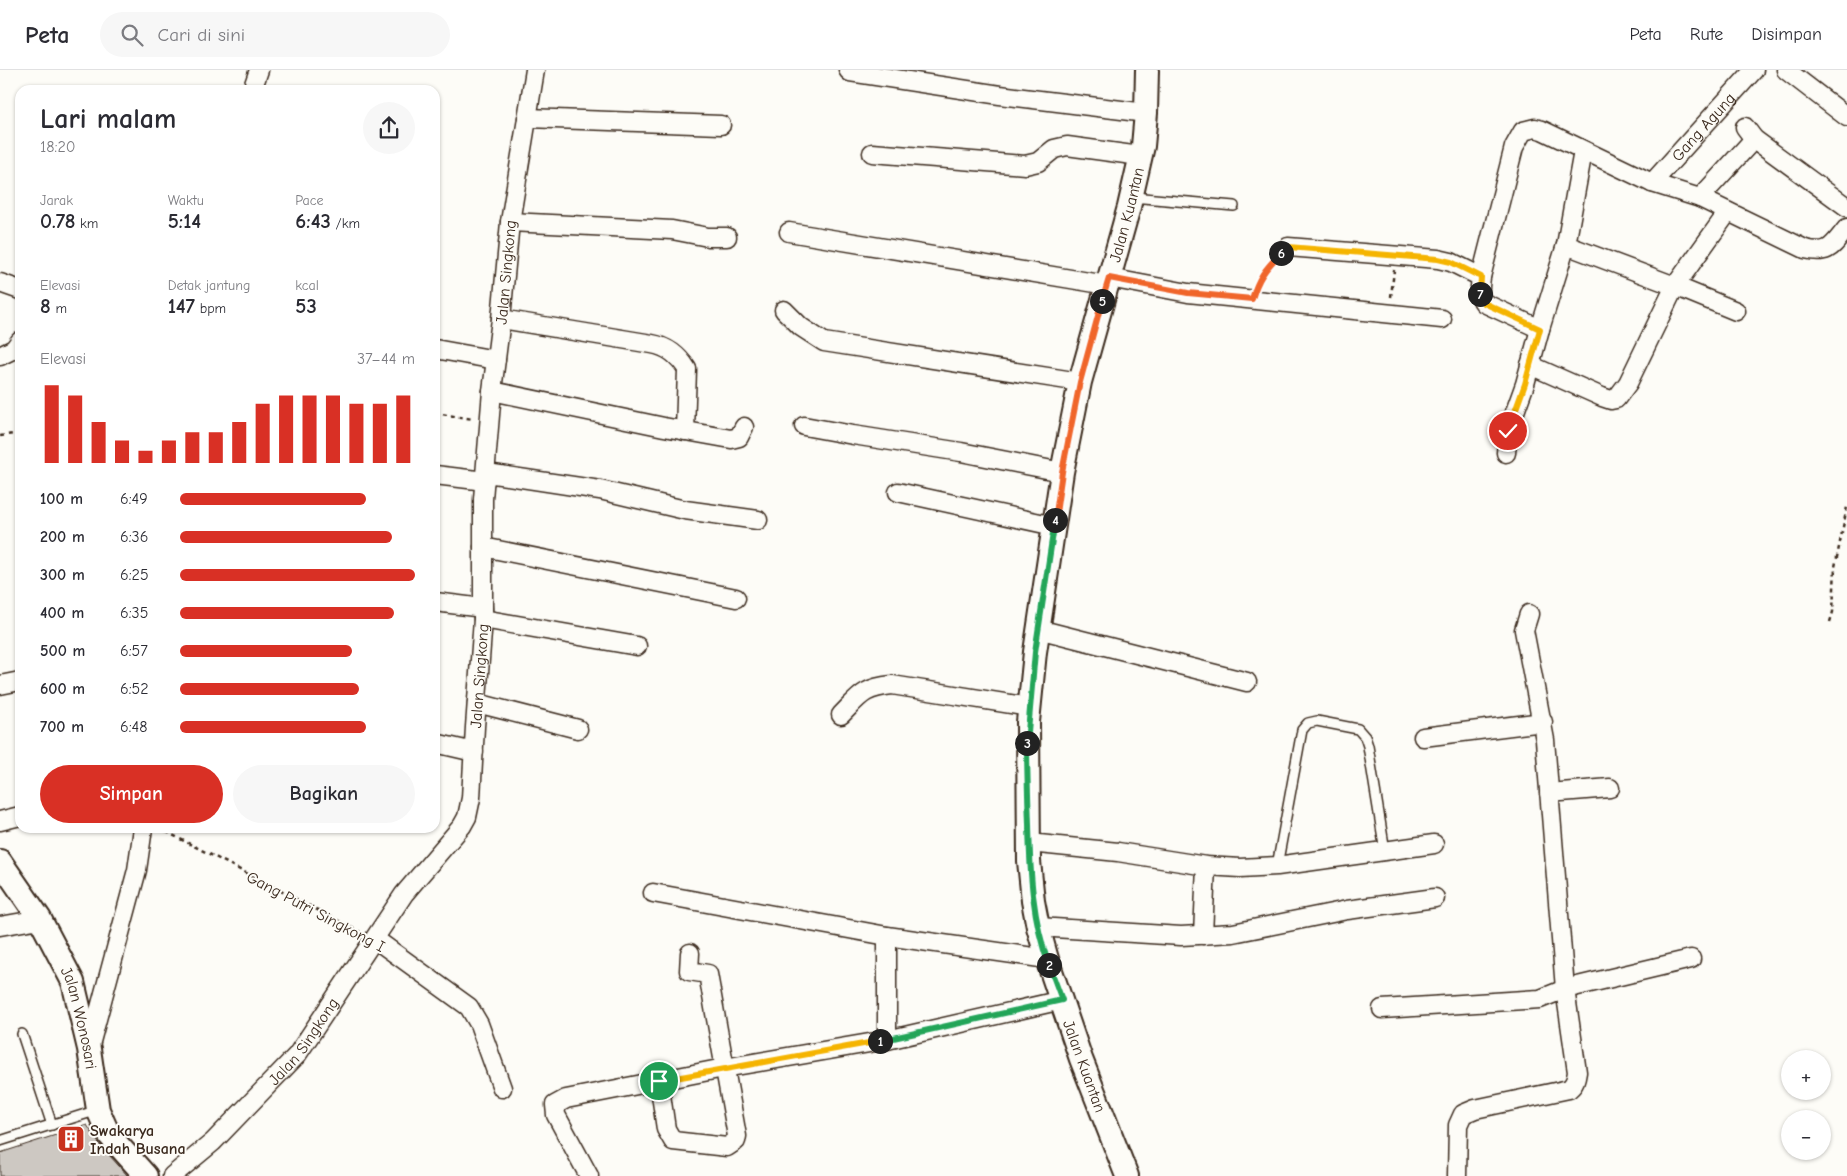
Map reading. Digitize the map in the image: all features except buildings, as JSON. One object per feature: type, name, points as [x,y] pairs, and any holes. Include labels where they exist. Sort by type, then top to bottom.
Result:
[{"type":"street","points":[[254,85],[259,70]]},
{"type":"street","name":"Jalan Singkong","points":[[172,1176],[214,1142],[298,1055],[404,894],[462,826],[467,817],[472,798],[476,703],[483,613],[483,499],[489,422],[510,222],[535,70]]},
{"type":"street","points":[[848,70],[850,72],[1000,95],[1146,113]]},
{"type":"street","name":"Jalan Kuantan","points":[[1127,1176],[1080,1059],[1038,927],[1032,891],[1027,765],[1030,707],[1038,629],[1062,472],[1080,382],[1131,197],[1140,156],[1146,113],[1147,70]]},
{"type":"street","name":"Gang Agung","points":[[1652,183],[1754,70]]},
{"type":"street","points":[[1786,70],[1847,117]]},
{"type":"street","points":[[527,118],[721,125]]},
{"type":"street","points":[[1540,329],[1484,303],[1480,298],[1479,292],[1481,277],[1514,146],[1523,131],[1534,128],[1555,136],[1652,183],[1700,198],[1805,249],[1817,252],[1826,250],[1832,246],[1847,228]]},
{"type":"street","points":[[1700,198],[1750,133],[1847,207]]},
{"type":"street","points":[[872,153],[1025,164],[1038,162],[1054,149],[1067,146],[1140,156]]},
{"type":"street","points":[[1506,454],[1508,431],[1566,245],[1584,151]]},
{"type":"street","points":[[1530,365],[1602,397],[1614,400],[1628,383],[1676,286],[1728,212]]},
{"type":"street","points":[[510,222],[672,230],[703,236],[727,237]]},
{"type":"street","points":[[789,232],[1180,291],[1442,319]]},
{"type":"street","points":[[1566,245],[1676,286],[1736,311]]},
{"type":"street","points":[[1288,247],[1445,260],[1481,277]]},
{"type":"street","points":[[0,283],[15,288]]},
{"type":"street","points":[[784,310],[801,327],[824,342],[1080,382]]},
{"type":"street","points":[[501,318],[664,346],[682,360],[687,369],[685,431]]},
{"type":"street","points":[[0,356],[15,348]]},
{"type":"street","points":[[440,350],[496,360]]},
{"type":"street","points":[[492,391],[732,439],[739,437],[744,427]]},
{"type":"street","points":[[804,426],[961,452],[1062,472]]},
{"type":"street","points":[[440,475],[486,477],[600,490],[685,510],[758,520]]},
{"type":"street","points":[[898,492],[1054,526]]},
{"type":"street","points":[[483,547],[736,598]]},
{"type":"street","points":[[440,603],[637,646]]},
{"type":"street","points":[[1457,1176],[1458,1125],[1463,1114],[1475,1109],[1570,1089],[1574,1085],[1576,1072],[1565,989],[1543,722],[1524,630],[1529,614]]},
{"type":"street","points":[[1038,629],[1247,682]]},
{"type":"street","points":[[0,685],[15,682]]},
{"type":"street","points":[[841,715],[862,694],[873,687],[892,685],[1030,707]]},
{"type":"street","points":[[476,703],[578,728]]},
{"type":"street","points":[[1422,737],[1543,722]]},
{"type":"street","points":[[440,744],[474,752]]},
{"type":"street","points":[[1549,793],[1610,788]]},
{"type":"street","points":[[0,821],[15,817]]},
{"type":"street","points":[[89,1049],[137,870],[142,833]]},
{"type":"street","points":[[1029,843],[1118,852],[1206,866],[1240,868],[1277,866],[1434,844]]},
{"type":"street","name":"Jalan Wonosari","points":[[0,860],[40,919],[73,982],[89,1049],[98,1110],[110,1136],[146,1176]]},
{"type":"street","points":[[1203,935],[1206,866]]},
{"type":"street","points":[[653,893],[887,936],[1047,959]]},
{"type":"street","points":[[1038,927],[1180,936],[1233,933],[1347,910],[1435,898]]},
{"type":"street","points":[[0,926],[40,919]]},
{"type":"street","points":[[887,936],[887,1040]]},
{"type":"street","name":"Gang Putri Singkong I","points":[[374,940],[469,1007],[479,1024],[502,1088]]},
{"type":"street","points":[[659,1081],[666,1129],[673,1141],[728,1147],[736,1141],[737,1136],[708,974],[689,971],[690,953]]},
{"type":"street","points":[[1382,1009],[1526,1000],[1550,996],[1565,989],[1691,959]]},
{"type":"street","points":[[589,1176],[556,1115],[555,1105],[566,1099],[724,1068],[887,1040],[1062,1000]]},
{"type":"lane","points":[[1131,197],[1234,206]]},
{"type":"lane","points":[[1277,866],[1302,730],[1308,723],[1317,721],[1358,729],[1365,737],[1385,851]]},
{"type":"lane","points":[[22,1034],[52,1125]]},
{"type":"lane","points":[[0,1141],[98,1110]]},
{"type":"path","points":[[1252,299],[1257,282],[1264,270],[1288,247]]},
{"type":"path","points":[[1388,313],[1396,256]]},
{"type":"path","points":[[440,414],[489,422]]},
{"type":"path","points":[[0,436],[15,434]]},
{"type":"path","points":[[1830,622],[1833,612],[1835,567],[1847,507]]},
{"type":"path","name":"Gang Putri Singkong I","points":[[167,833],[374,940]]},
{"type":"place","name":"Swakarya Indah Busana","points":[[71,1139]]},
{"type":"route","points":[[659,1081],[887,1040],[1062,1000],[1047,959],[1033,901],[1027,765],[1028,722],[1035,652],[1062,472],[1080,382],[1109,278],[1188,293],[1252,299],[1257,282],[1264,270],[1288,247],[1438,259],[1451,262],[1481,277],[1479,292],[1480,298],[1484,303],[1540,329],[1525,384],[1508,431]]}]
